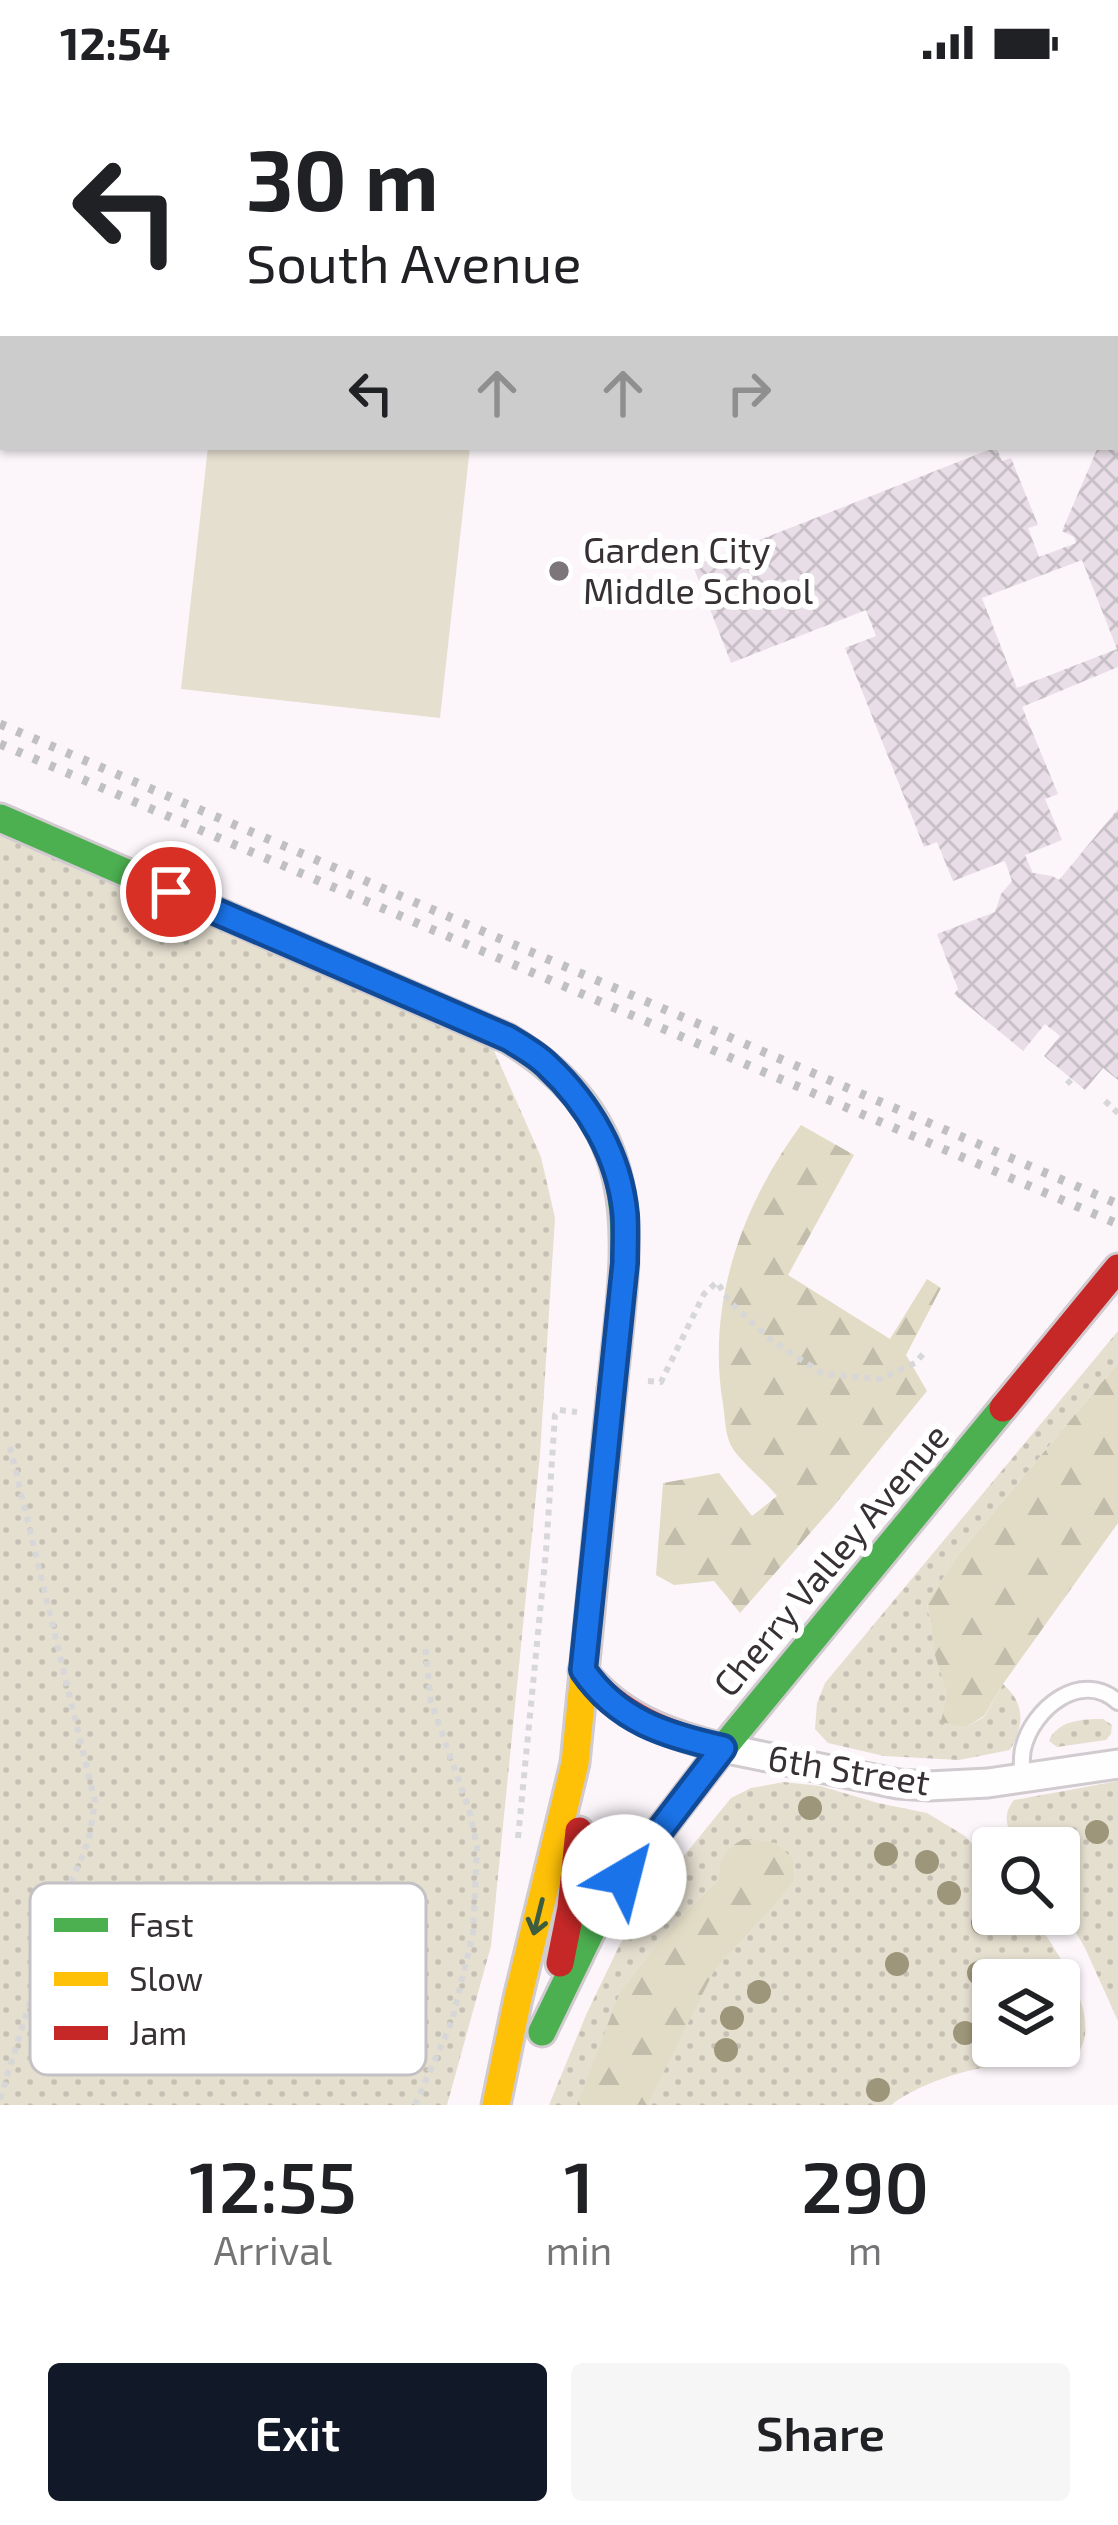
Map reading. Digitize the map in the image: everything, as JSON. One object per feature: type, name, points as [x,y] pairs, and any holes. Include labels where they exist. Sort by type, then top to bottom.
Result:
[{"type":"street","points":[[0,818],[508,1038],[546,1064],[589,1111],[603,1136],[619,1179],[625,1263],[575,1763],[496,2105]]},
{"type":"street","name":"Cherry Valley Avenue","points":[[542,2032],[584,1943],[624,1877],[723,1748],[1118,1268]]},
{"type":"street","points":[[583,1670],[597,1691],[622,1712],[651,1727],[723,1748]]},
{"type":"street","name":"6th Street","points":[[723,1748],[898,1784],[958,1786],[1118,1764]]},
{"type":"street","points":[[514,2105],[542,2032],[571,1908],[579,1837],[575,1763]]},
{"type":"lane","points":[[1022,1779],[1029,1732],[1051,1703],[1080,1688],[1113,1697],[1118,1679]]},
{"type":"path","points":[[1105,1101],[1118,1113]]},
{"type":"path","points":[[661,1382],[704,1294],[717,1282],[730,1302],[771,1340],[823,1374],[880,1379],[916,1363],[925,1352]]},
{"type":"path","points":[[515,1857],[559,1410]]},
{"type":"path","points":[[10,1447],[95,1802],[89,1840],[71,1883]]},
{"type":"path","points":[[415,2105],[452,2021],[473,1933],[477,1847],[469,1809],[431,1702],[425,1644]]},
{"type":"path","points":[[0,2099],[30,2002]]},
{"type":"shaded area","points":[[208,450],[470,450],[440,718],[181,689]]},
{"type":"shaded area","points":[[0,831],[492,1046],[541,1157],[555,1218],[540,1455],[491,1946],[447,2105],[0,2105]]},
{"type":"shaded area","points":[[1118,1331],[1118,1363],[958,1555],[927,1602],[939,1667],[966,1727],[984,1717],[1003,1684],[1016,1699],[1020,1724],[1010,1750],[959,1760],[884,1756],[828,1743],[815,1729],[825,1683]]},
{"type":"shaded area","points":[[1103,1719],[1112,1725],[1106,1740],[1057,1747],[1049,1741],[1064,1725]]},
{"type":"shaded area","points":[[1118,1781],[1118,2021],[1077,1935],[1080,1827],[1009,1827],[1014,1800]]},
{"type":"shaded area","points":[[784,1782],[820,1786],[927,1813],[965,1836],[972,1844],[972,1935],[1045,1935],[1060,1959],[972,1959],[972,2067],[987,2067],[935,2081],[891,2105],[549,2105],[620,1944],[731,1798],[751,1788]]},
{"type":"shaded area","points":[[1080,1999],[1085,2017],[1080,2050]]},
{"type":"green space","points":[[801,1125],[854,1155],[788,1275],[890,1339],[927,1279],[941,1288],[906,1355],[927,1391],[740,1613],[714,1581],[674,1585],[656,1575],[663,1483],[719,1473],[752,1516],[777,1496],[728,1439],[719,1367],[720,1329],[725,1293],[746,1222]]},
{"type":"green space","points":[[1118,1363],[1118,1523],[984,1716],[966,1727],[941,1722],[947,1694],[927,1602],[958,1555]]},
{"type":"green space","points":[[744,1839],[776,1843],[793,1859],[794,1880],[715,1969],[647,2105],[577,2105],[620,1992],[678,1920],[719,1880],[724,1856]]},
{"type":"building","points":[[988,450],[997,450],[1002,461],[1011,458],[1038,525],[1028,528],[1039,557],[1076,543],[1062,531],[1097,450],[1118,450],[1118,667],[1022,707],[1058,794],[1045,799],[1062,840],[1025,855],[1033,873],[1059,880],[1118,809],[1118,1080],[1103,1068],[1085,1090],[1044,1056],[1060,1036],[1045,1024],[1023,1051],[954,994],[958,989],[937,934],[995,912],[1012,881],[1005,861],[953,881],[937,842],[924,847],[845,648],[876,636],[866,610],[731,663],[693,566]],"holes":[[[1082,560],[1117,649],[1017,688],[982,598]]]},
{"type":"railway","points":[[0,724],[1118,1204]]},
{"type":"railway","points":[[0,744],[1118,1224]]},
{"type":"traffic: fast","points":[[0,818],[507,1038],[554,1072],[588,1110],[609,1150],[620,1192],[623,1286],[612,1389]]},
{"type":"traffic: fast","points":[[542,2032],[593,1927],[624,1877],[723,1748],[1003,1408]]},
{"type":"traffic: slow","points":[[496,2105],[575,1763],[612,1389]]},
{"type":"traffic: jam","points":[[1003,1408],[1118,1268]]},
{"type":"traffic: jam","points":[[583,1671],[613,1700],[646,1722],[723,1748]]},
{"type":"traffic: jam","points":[[560,1963],[579,1831]]},
{"type":"place","name":"Garden City Middle School","points":[[559,571]]},
{"type":"route","points":[[171,892],[508,1038],[546,1064],[589,1111],[603,1136],[619,1179],[625,1263],[583,1670],[597,1691],[622,1712],[651,1727],[723,1748],[624,1877]]}]
